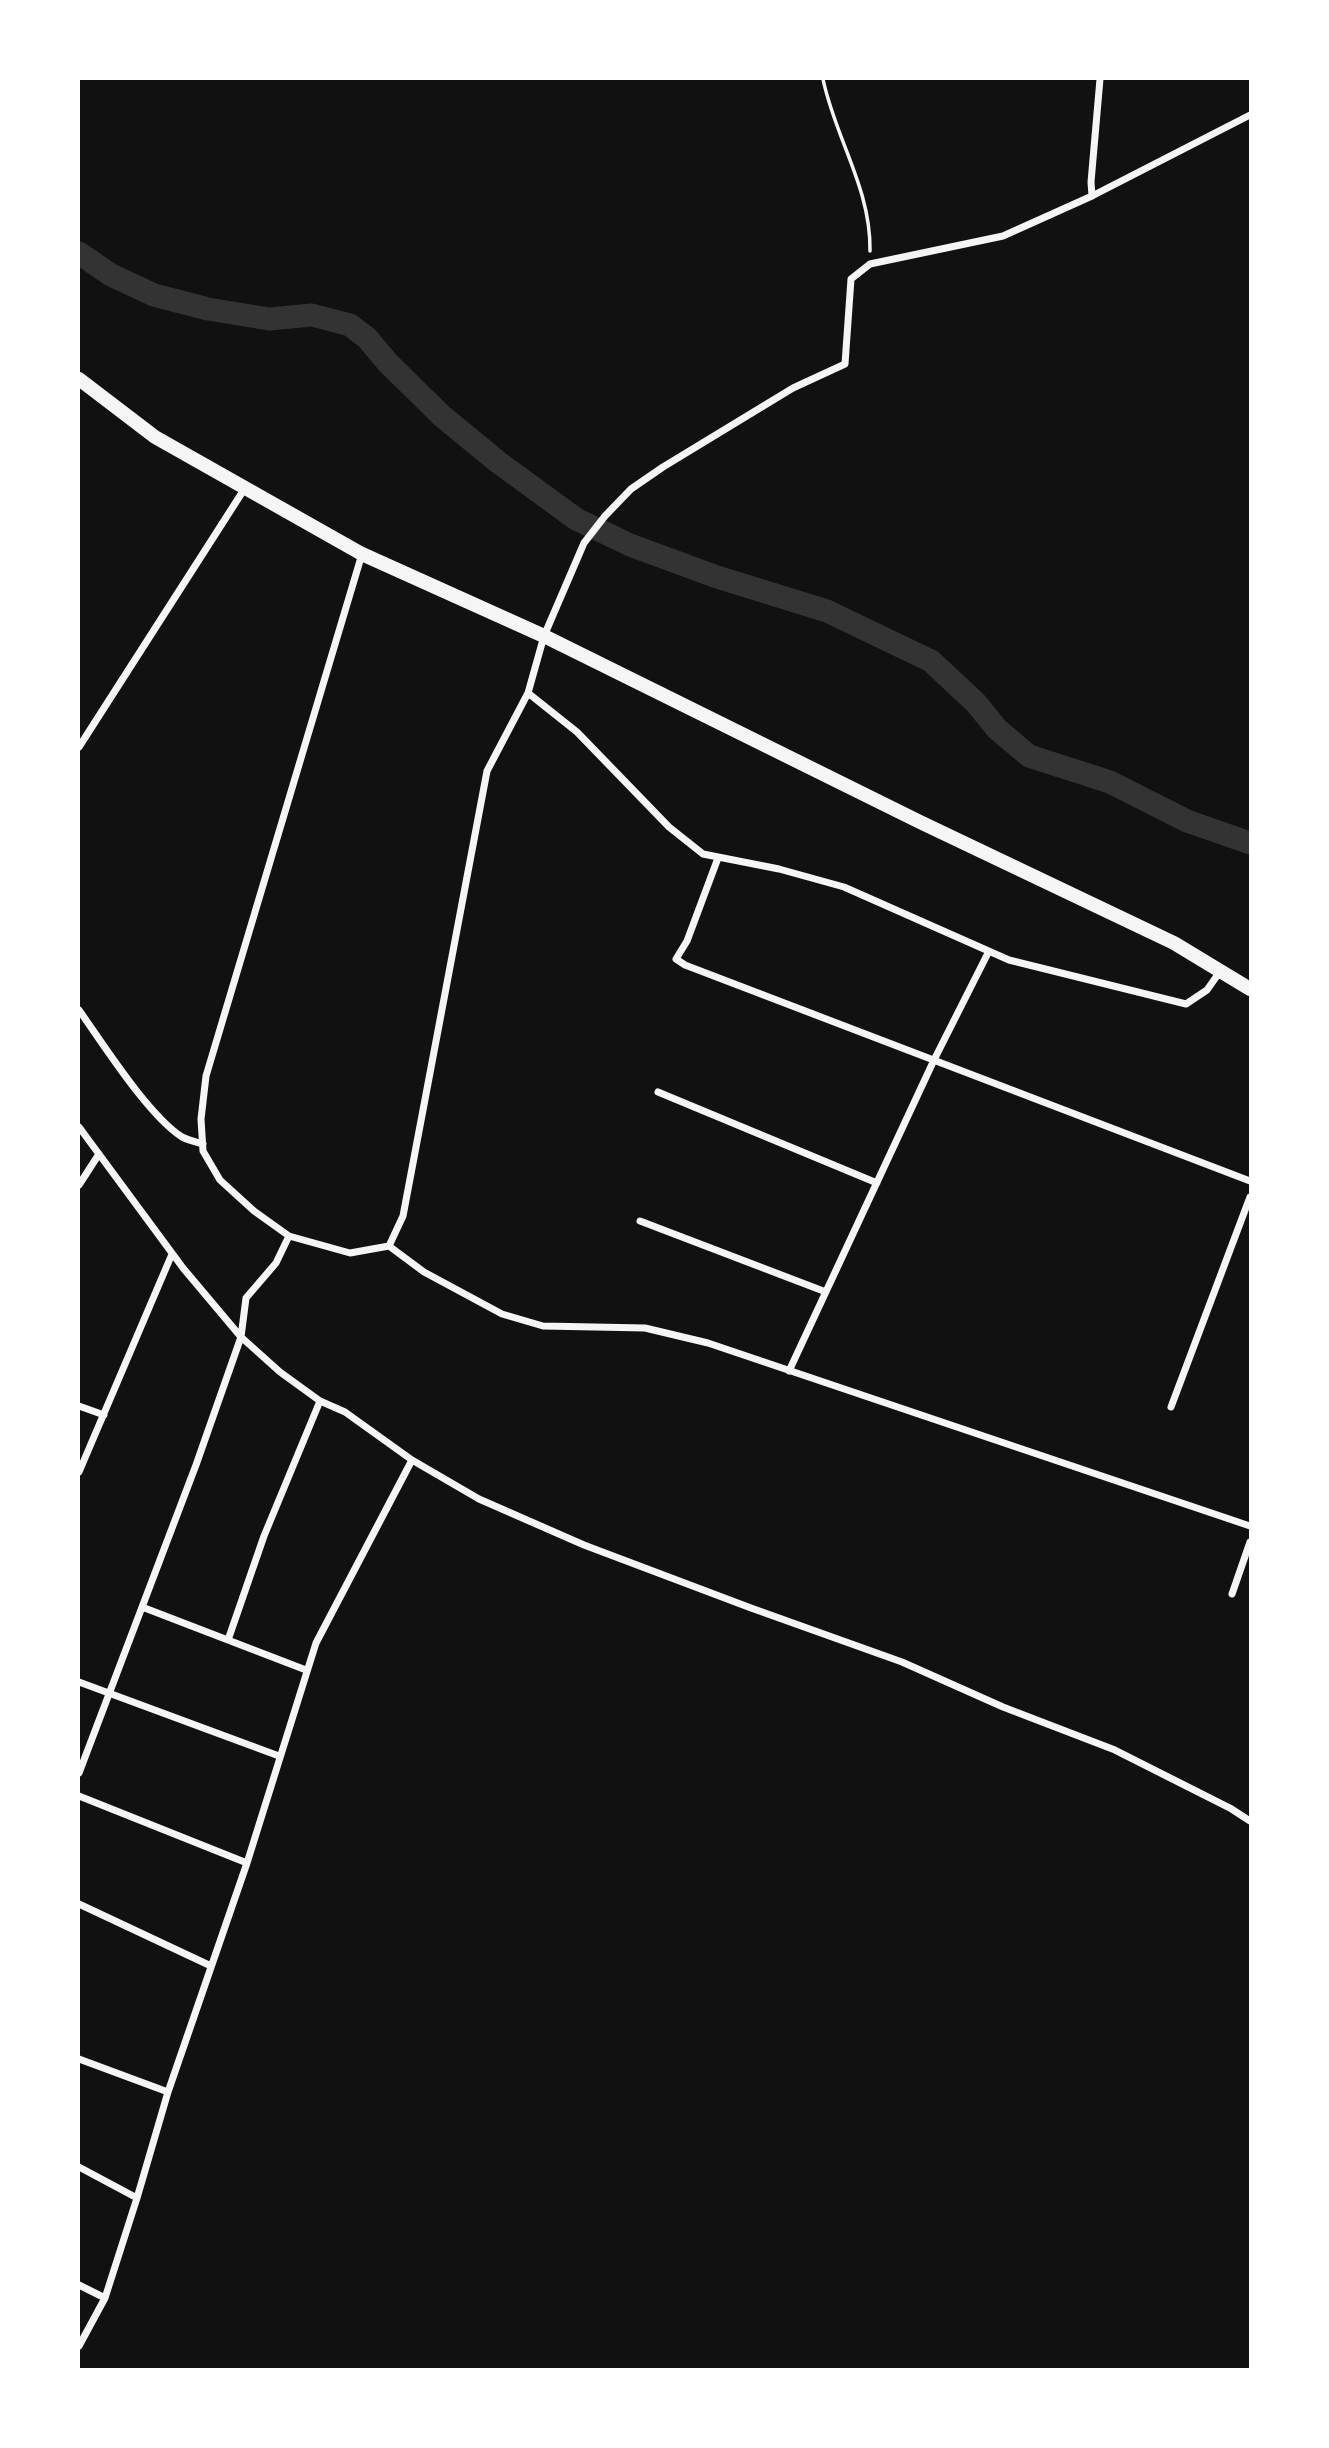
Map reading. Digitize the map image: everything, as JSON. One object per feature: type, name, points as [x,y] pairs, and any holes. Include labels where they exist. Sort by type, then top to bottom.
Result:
[{"type":"main road","points":[[79,379],[155,437],[362,554],[544,636],[1174,943],[1250,989]]},
{"type":"street","points":[[1092,197],[1100,79]]},
{"type":"street","points":[[389,1247],[403,1216],[487,771],[528,693],[544,636],[584,544],[605,516],[631,489],[663,467],[793,388],[845,364],[851,279],[870,264],[1003,236],[1092,197],[1250,115]]},
{"type":"street","points":[[79,747],[245,488]]},
{"type":"street","points":[[362,554],[206,1076],[201,1119],[203,1151],[220,1180],[254,1211],[289,1236],[350,1253],[389,1247],[424,1272],[502,1314],[543,1326],[645,1328],[708,1343],[1250,1526]]},
{"type":"street","points":[[528,693],[577,732],[669,827],[703,854],[779,869],[844,887],[1009,960],[1186,1004],[1208,990],[1221,970]]},
{"type":"street","points":[[718,858],[687,941],[677,959],[685,965],[1250,1181]]},
{"type":"street","points":[[789,1371],[934,1060],[989,951]]},
{"type":"street","points":[[79,1010],[139,1092],[167,1124],[183,1138],[203,1144]]},
{"type":"street","points":[[658,1092],[877,1182]]},
{"type":"street","points":[[79,1127],[172,1254],[241,1337],[320,1401],[345,1412],[412,1460],[479,1499],[583,1545],[902,1662],[1003,1707],[1115,1750],[1230,1808],[1250,1821]]},
{"type":"street","points":[[79,1185],[82,1170],[99,1154]]},
{"type":"street","points":[[1171,1407],[1250,1197]]},
{"type":"street","points":[[640,1221],[826,1292]]},
{"type":"street","points":[[79,1773],[196,1465],[241,1337],[246,1298],[276,1263],[289,1236]]},
{"type":"street","points":[[79,1472],[172,1254]]},
{"type":"street","points":[[228,1640],[264,1536],[320,1401]]},
{"type":"street","points":[[79,1406],[104,1415]]},
{"type":"street","points":[[79,2346],[104,2298],[168,2092],[247,1863],[306,1670],[335,1604],[412,1460]]},
{"type":"street","points":[[1232,1594],[1250,1542]]},
{"type":"street","points":[[142,1607],[306,1670]]},
{"type":"street","points":[[79,1682],[279,1756]]},
{"type":"street","points":[[79,1796],[247,1863]]},
{"type":"street","points":[[79,1904],[211,1966]]},
{"type":"street","points":[[79,2059],[168,2092]]},
{"type":"street","points":[[79,2167],[137,2198]]},
{"type":"street","points":[[79,2285],[104,2298]]},
{"type":"path","points":[[822,79],[832,117],[862,188],[870,238],[870,264]]},
{"type":"waterway","points":[[79,253],[111,275],[154,295],[208,309],[269,319],[312,315],[350,325],[367,338],[388,363],[442,416],[498,462],[576,519],[630,545],[717,577],[827,611],[931,661],[976,703],[997,729],[1029,756],[1110,782],[1187,821],[1250,843]]}]
